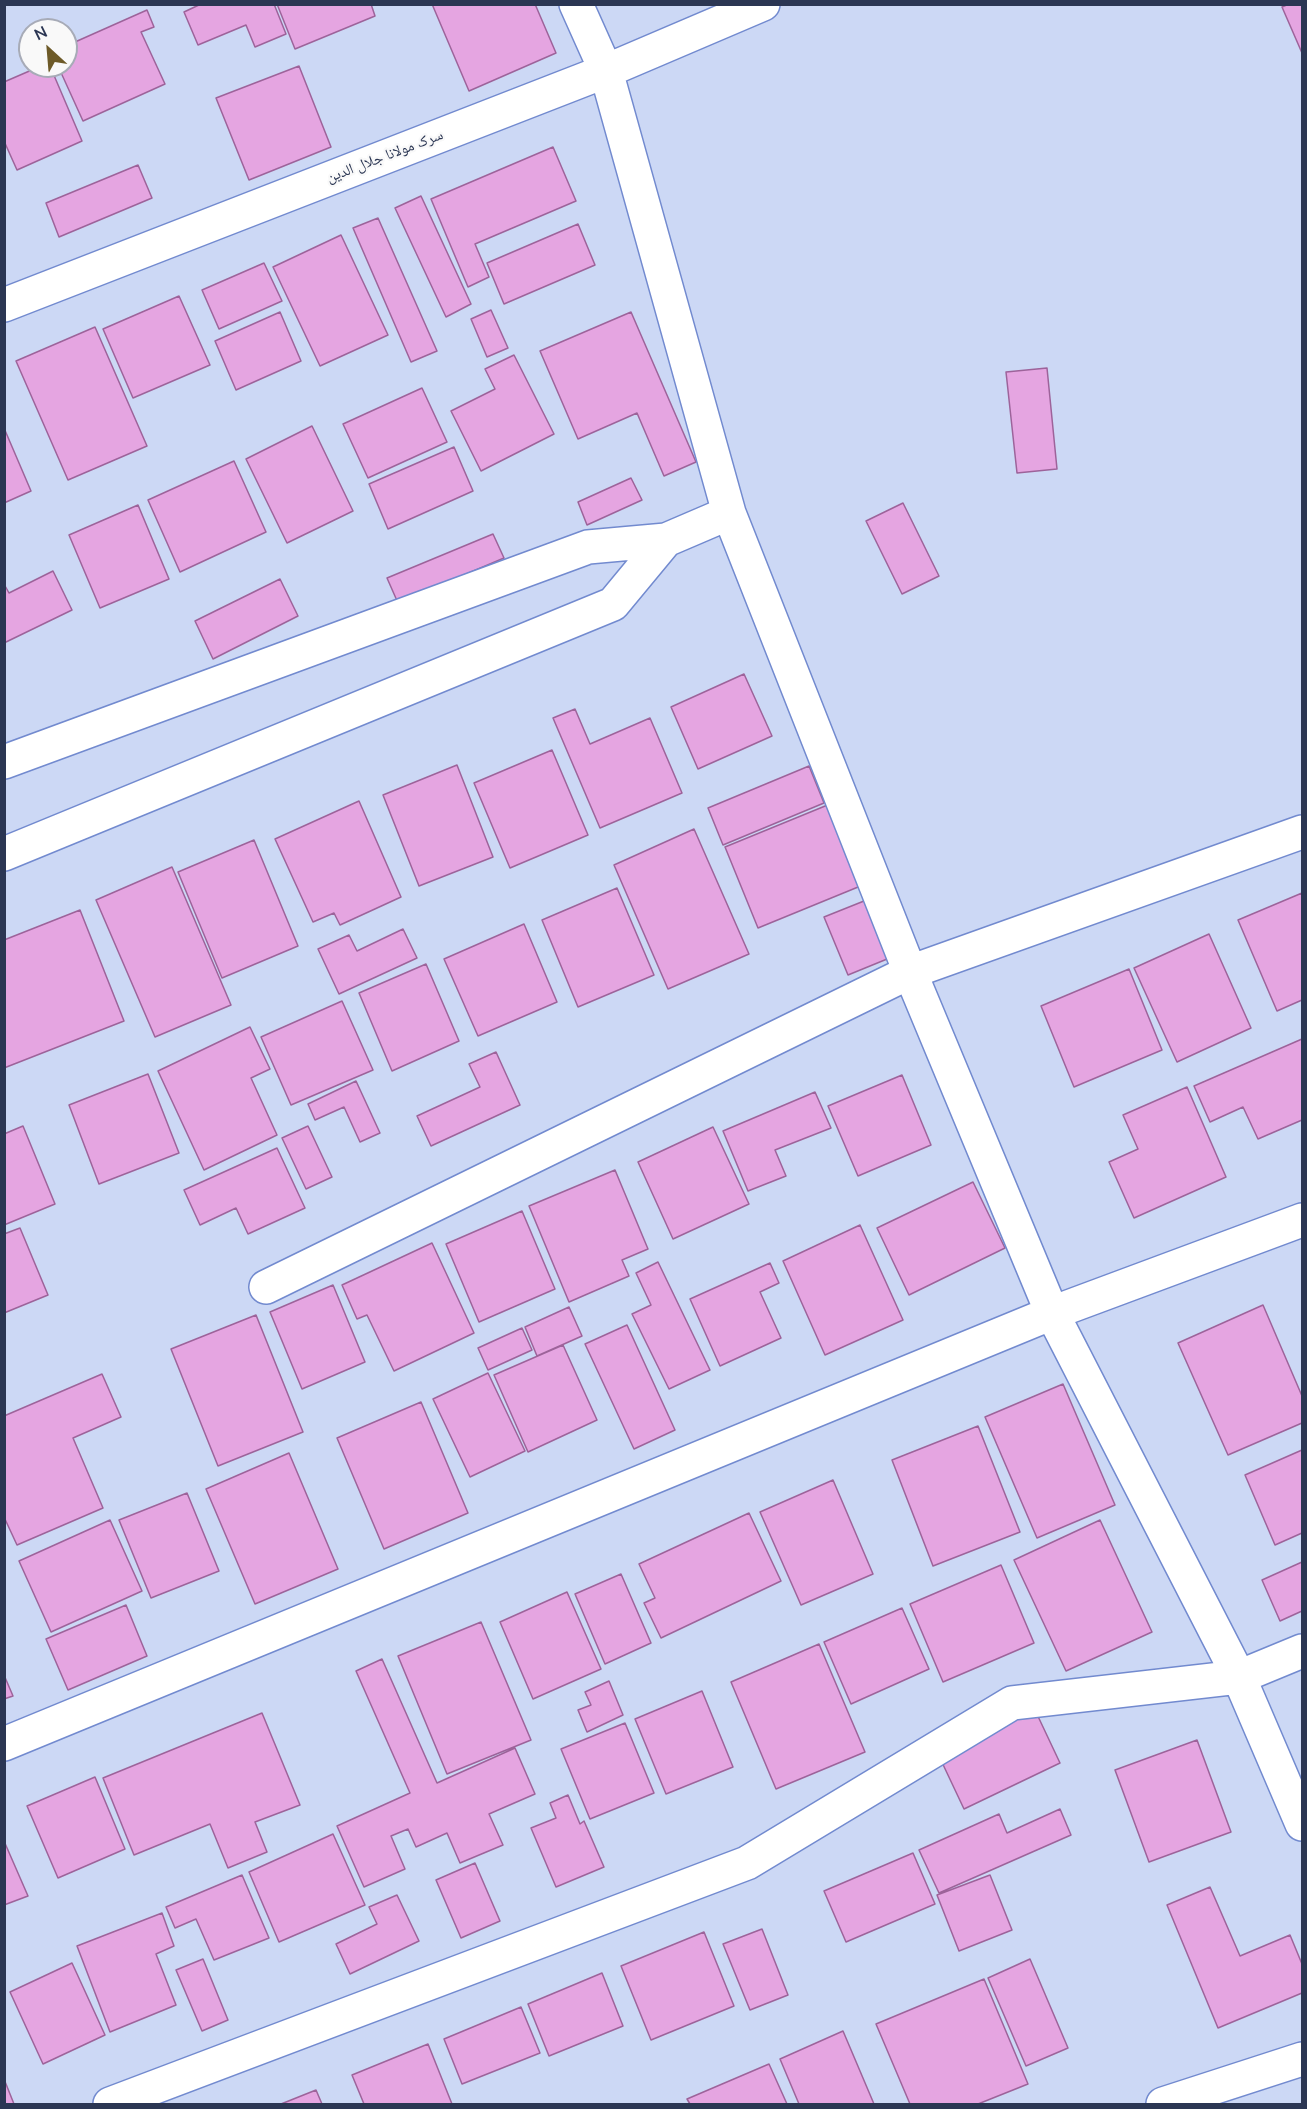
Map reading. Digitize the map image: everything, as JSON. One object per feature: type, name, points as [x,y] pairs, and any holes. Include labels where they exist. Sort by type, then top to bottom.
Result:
[{"type":"street","points":[[576,4],[606,71],[729,513],[910,972],[1052,1312],[1239,1677],[1302,1824]]},
{"type":"street","name":"سرک مولانا جلال الدین","points":[[4,304],[606,71],[763,4]]},
{"type":"street","points":[[4,762],[588,547],[666,540],[729,513]]},
{"type":"street","points":[[4,854],[613,604],[666,540]]},
{"type":"street","points":[[266,1287],[910,972],[1302,832]]},
{"type":"street","points":[[4,1744],[1052,1312],[1302,1220]]},
{"type":"street","points":[[110,2104],[747,1863],[1012,1703],[1239,1677],[1302,1651]]},
{"type":"street","points":[[1163,2104],[1302,2059]]},
{"type":"building","points":[[201,4],[274,4],[286,34],[255,47],[246,25],[198,45],[184,12]]},
{"type":"building","points":[[277,4],[371,4],[375,16],[295,49]]},
{"type":"building","points":[[432,4],[535,4],[556,53],[469,91]]},
{"type":"building","points":[[1289,4],[1302,4],[1302,53],[1282,7]]},
{"type":"building","points":[[147,10],[154,27],[141,32],[165,84],[83,121],[63,78],[78,78],[78,41]]},
{"type":"building","points":[[299,66],[331,147],[249,180],[216,98]]},
{"type":"building","points":[[18,76],[18,78],[55,78],[82,141],[17,170],[4,141],[4,82]]},
{"type":"building","points":[[553,147],[576,201],[475,244],[489,277],[468,287],[431,199]]},
{"type":"building","points":[[138,165],[152,198],[59,237],[46,203]]},
{"type":"building","points":[[421,196],[471,304],[446,317],[395,208]]},
{"type":"building","points":[[378,218],[437,351],[411,362],[353,228]]},
{"type":"building","points":[[578,224],[595,265],[504,304],[487,263]]},
{"type":"building","points":[[341,235],[388,335],[320,366],[273,267]]},
{"type":"building","points":[[264,263],[282,301],[219,329],[202,290]]},
{"type":"building","points":[[179,296],[210,365],[133,398],[103,329]]},
{"type":"building","points":[[491,310],[508,348],[487,357],[471,319]]},
{"type":"building","points":[[280,312],[301,361],[236,390],[215,341]]},
{"type":"building","points":[[631,312],[696,462],[664,476],[637,413],[578,439],[540,351]]},
{"type":"building","points":[[95,327],[147,446],[68,480],[16,361]]},
{"type":"building","points":[[514,355],[554,434],[481,471],[451,411],[495,389],[485,369]]},
{"type":"building","points":[[1047,368],[1057,469],[1017,473],[1006,372]]},
{"type":"building","points":[[422,388],[447,442],[368,478],[343,424]]},
{"type":"building","points":[[312,426],[353,511],[287,543],[246,459]]},
{"type":"building","points":[[4,428],[31,491],[4,503]]},
{"type":"building","points":[[454,447],[473,491],[388,529],[369,484]]},
{"type":"building","points":[[234,461],[266,532],[180,572],[148,500]]},
{"type":"building","points":[[631,478],[642,500],[587,525],[578,502]]},
{"type":"building","points":[[903,503],[939,576],[902,594],[866,521]]},
{"type":"building","points":[[138,505],[169,579],[100,608],[69,535]]},
{"type":"building","points":[[493,534],[504,558],[398,603],[387,578]]},
{"type":"building","points":[[53,571],[72,610],[4,643],[4,584],[9,593]]},
{"type":"building","points":[[280,579],[298,616],[213,659],[195,621]]},
{"type":"building","points":[[744,674],[772,736],[698,769],[671,707]]},
{"type":"building","points":[[575,709],[590,744],[650,718],[682,793],[600,828],[553,718]]},
{"type":"building","points":[[552,750],[588,835],[510,868],[474,783]]},
{"type":"building","points":[[457,765],[493,857],[419,886],[383,795]]},
{"type":"building","points":[[809,766],[824,803],[723,845],[708,808]]},
{"type":"building","points":[[359,801],[401,897],[340,925],[334,913],[313,922],[275,839]]},
{"type":"building","points":[[830,804],[863,885],[758,928],[725,847]]},
{"type":"building","points":[[694,829],[749,954],[668,989],[614,865]]},
{"type":"building","points":[[254,840],[298,946],[222,978],[178,872]]},
{"type":"building","points":[[172,867],[231,1005],[155,1037],[96,900]]},
{"type":"building","points":[[617,888],[654,975],[578,1007],[542,920]]},
{"type":"building","points":[[1302,893],[1302,1000],[1277,1011],[1238,920]]},
{"type":"building","points":[[869,899],[892,957],[848,975],[824,917]]},
{"type":"building","points":[[80,910],[124,1021],[4,1068],[4,940]]},
{"type":"building","points":[[524,924],[557,1002],[478,1036],[444,959]]},
{"type":"building","points":[[403,929],[417,958],[339,994],[318,949],[349,935],[357,951]]},
{"type":"building","points":[[1209,934],[1251,1028],[1177,1062],[1134,968]]},
{"type":"building","points":[[426,964],[459,1041],[392,1071],[359,993]]},
{"type":"building","points":[[1129,969],[1162,1050],[1074,1087],[1041,1006]]},
{"type":"building","points":[[342,1001],[373,1070],[291,1105],[261,1037]]},
{"type":"building","points":[[250,1027],[270,1069],[251,1078],[277,1135],[204,1170],[158,1071]]},
{"type":"building","points":[[1302,1039],[1302,1120],[1258,1139],[1243,1107],[1210,1122],[1194,1086]]},
{"type":"building","points":[[496,1052],[520,1105],[431,1146],[417,1116],[480,1087],[469,1064]]},
{"type":"building","points":[[148,1074],[179,1153],[99,1184],[69,1105]]},
{"type":"building","points":[[902,1075],[931,1145],[858,1176],[828,1106]]},
{"type":"building","points":[[356,1081],[380,1133],[360,1142],[344,1107],[315,1120],[308,1104]]},
{"type":"building","points":[[1187,1087],[1226,1177],[1134,1218],[1109,1162],[1138,1149],[1123,1115]]},
{"type":"building","points":[[815,1092],[831,1128],[775,1150],[786,1176],[748,1191],[723,1131]]},
{"type":"building","points":[[23,1126],[55,1204],[4,1225],[4,1134]]},
{"type":"building","points":[[308,1126],[332,1177],[306,1189],[282,1138]]},
{"type":"building","points":[[713,1127],[749,1204],[673,1239],[638,1162]]},
{"type":"building","points":[[277,1148],[305,1208],[248,1234],[236,1208],[200,1225],[184,1190]]},
{"type":"building","points":[[615,1170],[648,1249],[622,1260],[629,1276],[569,1302],[529,1206]]},
{"type":"building","points":[[973,1182],[1005,1248],[909,1295],[877,1228]]},
{"type":"building","points":[[522,1211],[555,1289],[479,1322],[446,1244]]},
{"type":"building","points":[[860,1225],[903,1320],[825,1355],[783,1261]]},
{"type":"building","points":[[20,1228],[48,1295],[4,1313],[4,1234]]},
{"type":"building","points":[[432,1243],[474,1333],[394,1371],[367,1315],[357,1319],[342,1285]]},
{"type":"building","points":[[658,1262],[710,1370],[669,1389],[632,1314],[651,1305],[636,1273]]},
{"type":"building","points":[[770,1263],[779,1283],[760,1292],[781,1338],[720,1366],[690,1299]]},
{"type":"building","points":[[333,1285],[365,1362],[302,1389],[270,1312]]},
{"type":"building","points":[[1263,1305],[1302,1396],[1302,1423],[1228,1455],[1178,1343]]},
{"type":"building","points":[[569,1307],[582,1336],[537,1356],[525,1327]]},
{"type":"building","points":[[256,1315],[303,1432],[218,1466],[171,1349]]},
{"type":"building","points":[[627,1325],[675,1430],[634,1449],[585,1344]]},
{"type":"building","points":[[522,1328],[532,1350],[488,1370],[478,1348]]},
{"type":"building","points":[[563,1345],[597,1420],[528,1452],[494,1375]]},
{"type":"building","points":[[488,1373],[525,1451],[470,1477],[433,1399]]},
{"type":"building","points":[[102,1374],[121,1417],[73,1438],[103,1508],[17,1545],[4,1517],[4,1416]]},
{"type":"building","points":[[1063,1384],[1115,1505],[1037,1538],[985,1417]]},
{"type":"building","points":[[421,1402],[468,1513],[384,1549],[337,1438]]},
{"type":"building","points":[[978,1426],[1020,1532],[933,1566],[892,1460]]},
{"type":"building","points":[[1302,1450],[1302,1533],[1275,1545],[1245,1475]]},
{"type":"building","points":[[289,1453],[338,1569],[255,1604],[206,1489]]},
{"type":"building","points":[[833,1480],[873,1574],[801,1605],[760,1512]]},
{"type":"building","points":[[187,1493],[219,1571],[151,1598],[119,1520]]},
{"type":"building","points":[[749,1513],[781,1581],[661,1638],[644,1603],[655,1598],[639,1564]]},
{"type":"building","points":[[110,1520],[142,1591],[51,1632],[19,1561]]},
{"type":"building","points":[[1100,1520],[1152,1632],[1066,1671],[1014,1560]]},
{"type":"building","points":[[1302,1562],[1302,1611],[1280,1621],[1262,1580]]},
{"type":"building","points":[[1001,1565],[1034,1643],[943,1682],[910,1604]]},
{"type":"building","points":[[621,1574],[651,1643],[605,1664],[575,1594]]},
{"type":"building","points":[[567,1592],[601,1669],[533,1699],[500,1622]]},
{"type":"building","points":[[126,1605],[147,1656],[68,1690],[46,1639]]},
{"type":"building","points":[[902,1608],[929,1669],[851,1704],[824,1642]]},
{"type":"building","points":[[481,1622],[531,1740],[447,1774],[398,1656]]},
{"type":"building","points":[[819,1644],[865,1752],[776,1789],[731,1682]]},
{"type":"building","points":[[382,1659],[437,1783],[515,1748],[535,1794],[489,1814],[503,1845],[460,1863],[447,1833],[416,1847],[408,1829],[391,1836],[405,1869],[364,1887],[337,1826],[410,1793],[356,1671]]},
{"type":"building","points":[[4,1675],[13,1696],[4,1699]]},
{"type":"building","points":[[609,1681],[623,1715],[587,1732],[578,1710],[591,1705],[585,1692]]},
{"type":"building","points":[[702,1691],[733,1767],[666,1794],[635,1719]]},
{"type":"building","points":[[1035,1710],[1060,1763],[964,1809],[939,1756]]},
{"type":"building","points":[[262,1713],[300,1805],[255,1822],[267,1852],[228,1868],[210,1824],[134,1855],[103,1778]]},
{"type":"building","points":[[625,1723],[654,1793],[590,1819],[561,1749]]},
{"type":"building","points":[[1197,1740],[1231,1832],[1149,1862],[1115,1770]]},
{"type":"building","points":[[95,1777],[125,1849],[58,1878],[27,1806]]},
{"type":"building","points":[[568,1795],[580,1824],[584,1821],[604,1867],[556,1887],[531,1828],[556,1818],[550,1803]]},
{"type":"building","points":[[1060,1809],[1071,1835],[939,1893],[919,1850],[999,1814],[1007,1833]]},
{"type":"building","points":[[333,1834],[365,1905],[279,1942],[249,1872]]},
{"type":"building","points":[[4,1841],[28,1896],[4,1905]]},
{"type":"building","points":[[913,1853],[935,1904],[846,1942],[824,1891]]},
{"type":"building","points":[[475,1863],[500,1921],[461,1938],[436,1880]]},
{"type":"building","points":[[242,1875],[269,1938],[214,1960],[196,1919],[175,1928],[166,1907]]},
{"type":"building","points":[[990,1875],[1012,1930],[959,1951],[937,1895]]},
{"type":"building","points":[[1210,1887],[1240,1956],[1290,1935],[1302,1964],[1302,1993],[1218,2028],[1167,1905]]},
{"type":"building","points":[[397,1895],[419,1941],[350,1974],[336,1944],[377,1924],[369,1907]]},
{"type":"building","points":[[162,1913],[174,1946],[156,1954],[176,2005],[110,2032],[77,1946]]},
{"type":"building","points":[[762,1929],[788,1995],[750,2010],[723,1944]]},
{"type":"building","points":[[704,1932],[734,2006],[651,2040],[621,1966]]},
{"type":"building","points":[[203,1959],[228,2020],[202,2031],[176,1970]]},
{"type":"building","points":[[1030,1959],[1068,2048],[1026,2066],[988,1978]]},
{"type":"building","points":[[72,1963],[105,2035],[43,2064],[10,1992]]},
{"type":"building","points":[[602,1973],[623,2026],[549,2056],[528,2004]]},
{"type":"building","points":[[984,1979],[1028,2084],[978,2104],[910,2104],[876,2024]]},
{"type":"building","points":[[521,2007],[540,2053],[462,2084],[444,2039]]},
{"type":"building","points":[[843,2031],[874,2104],[799,2104],[780,2059]]},
{"type":"building","points":[[428,2044],[452,2104],[364,2104],[352,2075]]},
{"type":"building","points":[[769,2064],[787,2104],[690,2104],[687,2099]]},
{"type":"building","points":[[4,2079],[14,2104],[4,2104]]},
{"type":"building","points":[[316,2090],[322,2104],[281,2104]]}]
